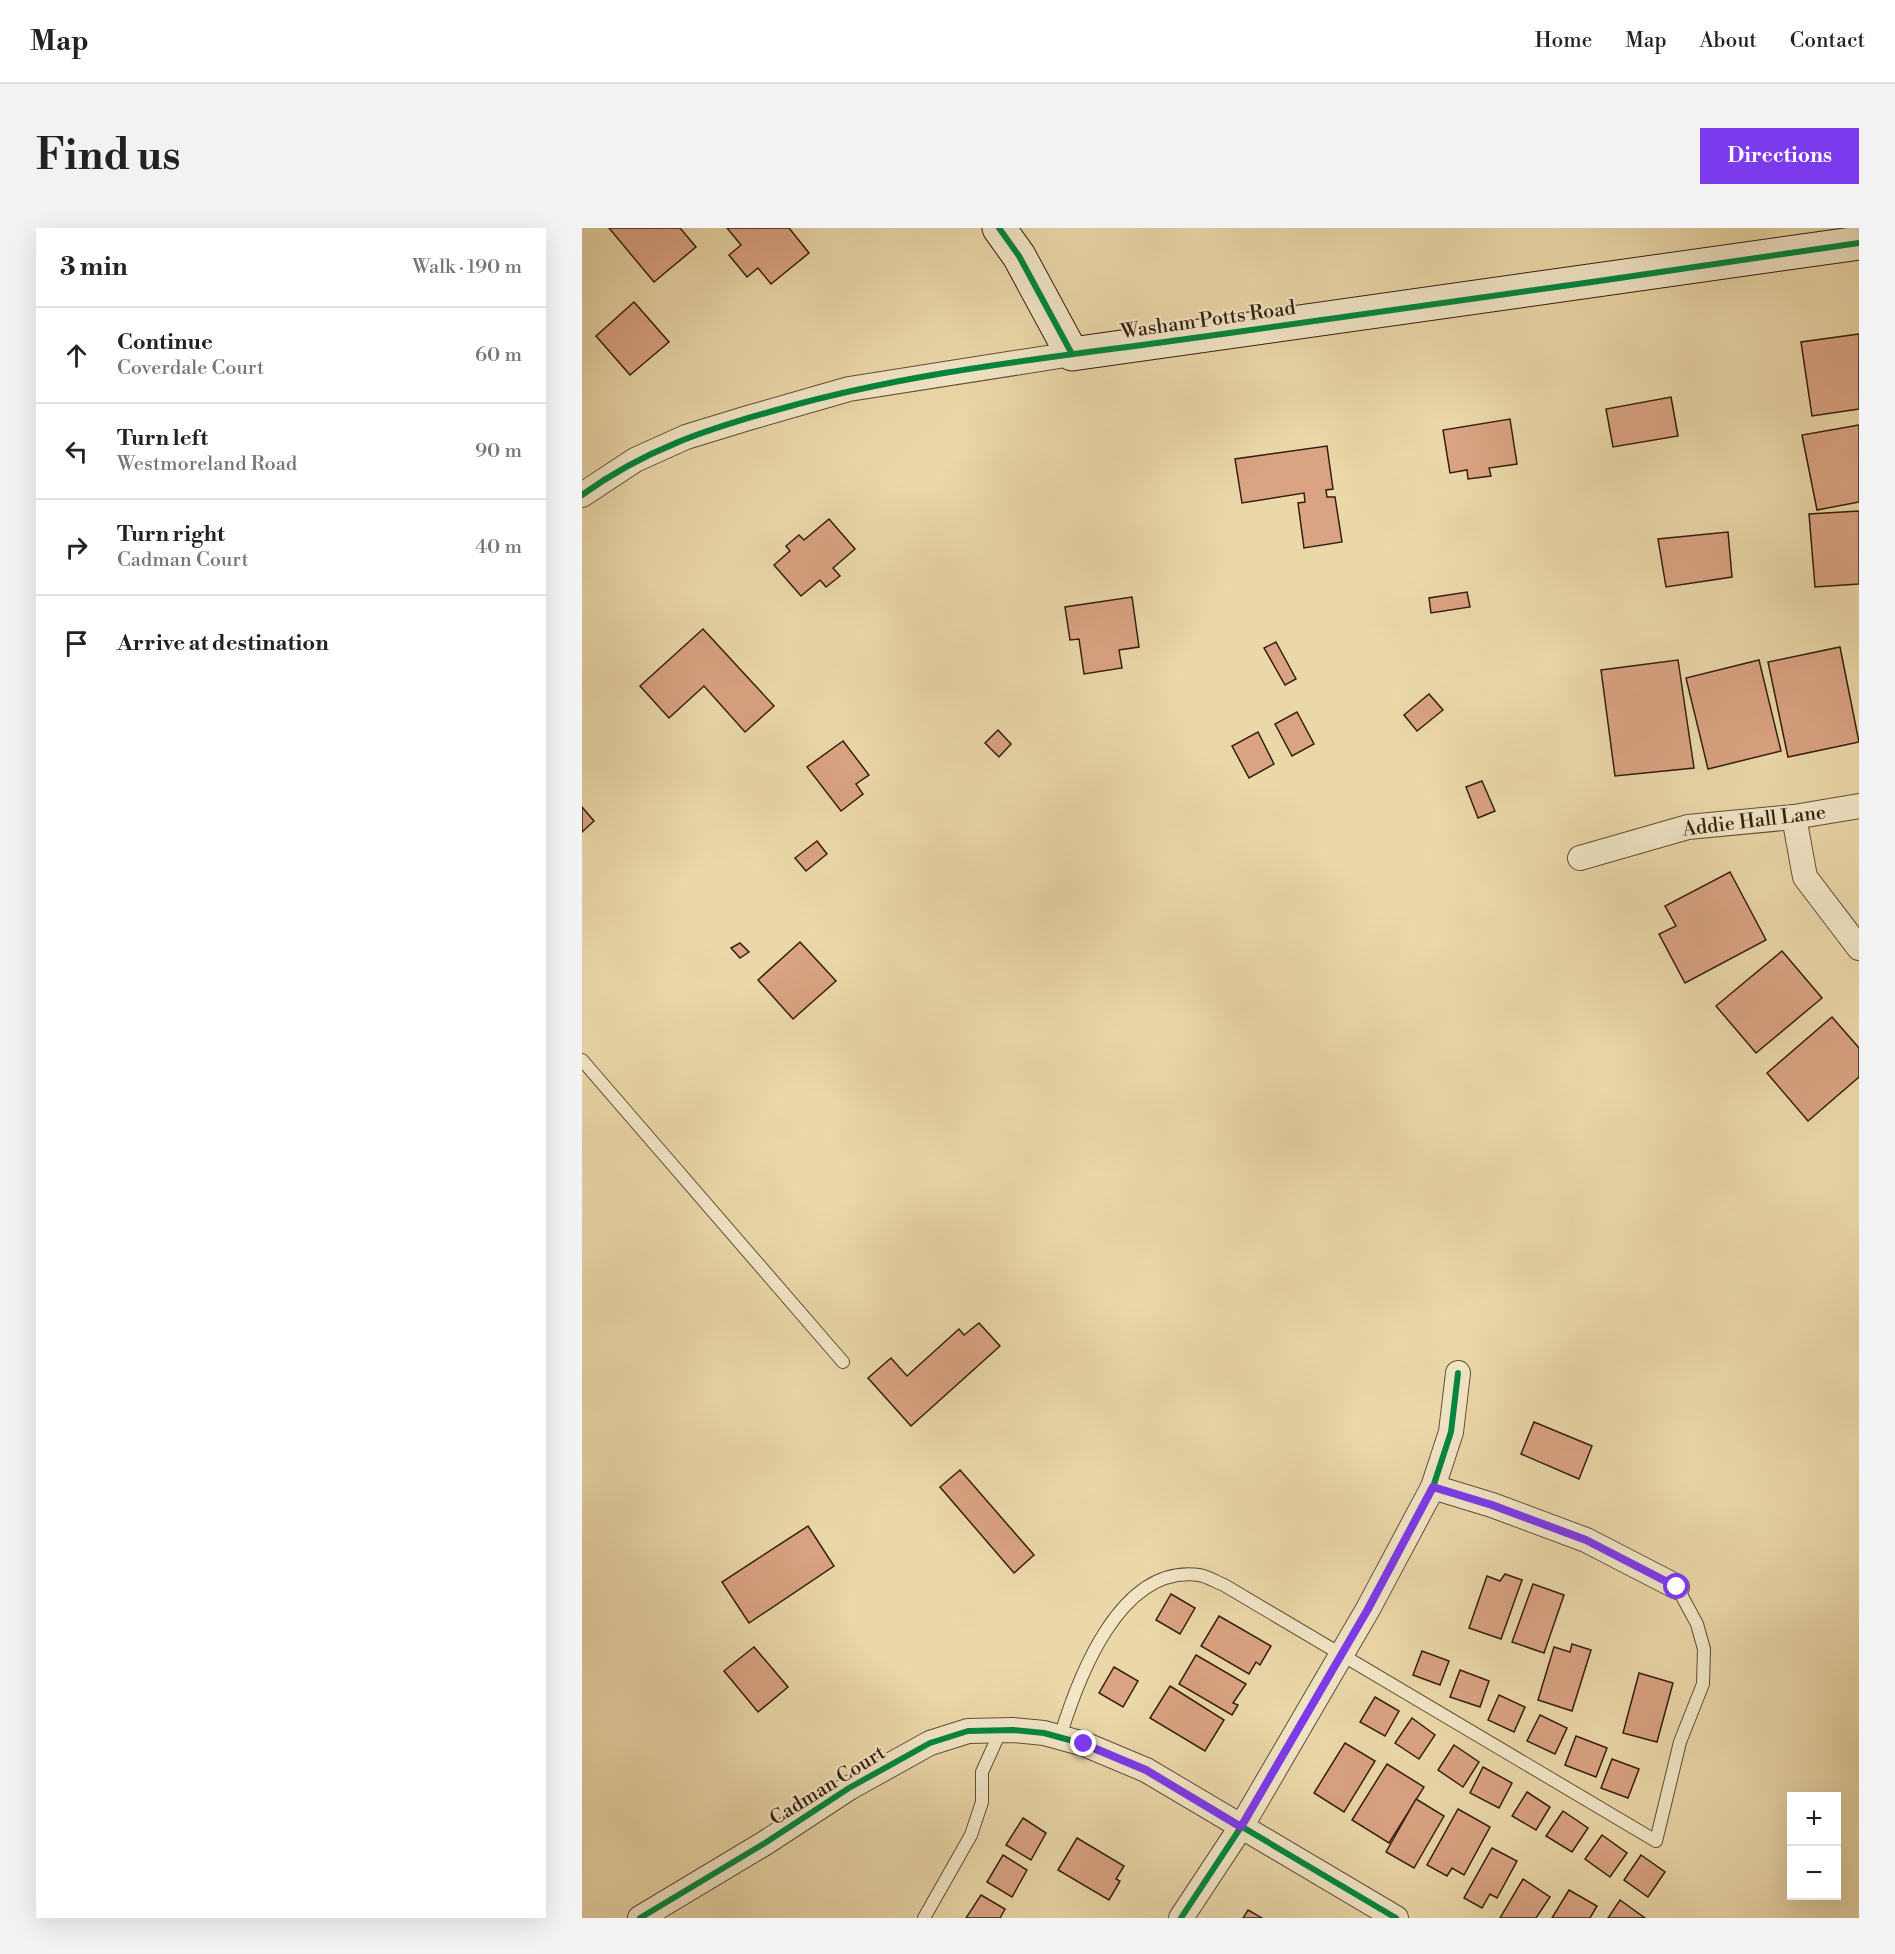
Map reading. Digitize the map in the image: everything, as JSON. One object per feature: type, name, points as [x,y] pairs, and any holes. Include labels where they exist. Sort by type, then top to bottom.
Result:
[{"type":"street","points":[[999,228],[1019,256],[1072,354]]},
{"type":"street","name":"Washam Potts Road","points":[[582,495],[635,460],[686,437],[849,389],[1072,354],[1859,243]]},
{"type":"street","name":"Addie Hall Lane","points":[[1580,858],[1688,826],[1794,817],[1859,806]]},
{"type":"street","points":[[1794,817],[1804,877],[1859,948]]},
{"type":"street","points":[[1181,1918],[1241,1827],[1341,1654],[1433,1487],[1451,1432],[1458,1373]]},
{"type":"street","points":[[1433,1487],[1492,1505],[1586,1540],[1677,1587]]},
{"type":"street","name":"Cadman Court","points":[[644,1917],[765,1843],[849,1788],[930,1743],[968,1731],[1001,1730],[1044,1732],[1084,1744],[1146,1770],[1396,1918]]},
{"type":"lane","points":[[582,1060],[843,1362]]},
{"type":"lane","points":[[1059,1737],[1075,1688],[1098,1646],[1128,1601],[1148,1585],[1170,1576],[1199,1575],[1224,1585],[1656,1841],[1680,1742],[1703,1684],[1701,1641],[1697,1624],[1677,1587]]},
{"type":"lane","points":[[924,1918],[971,1835],[982,1802],[982,1772],[1001,1730]]},
{"type":"building","points":[[609,228],[680,228],[696,247],[654,282]]},
{"type":"building","points":[[727,228],[789,228],[809,253],[771,284],[758,268],[747,277],[729,255],[741,245]]},
{"type":"building","points":[[634,302],[669,342],[630,375],[596,336]]},
{"type":"building","points":[[1859,334],[1859,409],[1812,416],[1801,342]]},
{"type":"building","points":[[1671,397],[1678,436],[1613,447],[1606,409]]},
{"type":"building","points":[[1510,419],[1517,464],[1489,468],[1491,476],[1468,479],[1467,470],[1450,473],[1443,430]]},
{"type":"building","points":[[1859,425],[1859,502],[1817,510],[1802,435]]},
{"type":"building","points":[[1327,446],[1333,489],[1326,490],[1327,497],[1335,497],[1342,542],[1304,548],[1298,503],[1305,502],[1304,493],[1242,503],[1235,459]]},
{"type":"building","points":[[1859,511],[1859,584],[1815,587],[1809,514]]},
{"type":"building","points":[[829,519],[855,549],[833,568],[840,576],[826,587],[820,580],[801,596],[774,565],[790,551],[786,546],[799,535],[804,540]]},
{"type":"building","points":[[1728,532],[1732,577],[1666,587],[1658,539]]},
{"type":"building","points":[[1467,592],[1470,607],[1431,613],[1429,598]]},
{"type":"building","points":[[1132,597],[1139,647],[1119,650],[1122,668],[1084,674],[1079,639],[1070,640],[1065,607]]},
{"type":"building","points":[[703,629],[774,706],[745,732],[704,686],[669,718],[640,686]]},
{"type":"building","points":[[1276,642],[1296,679],[1285,685],[1264,648]]},
{"type":"building","points":[[1840,647],[1859,742],[1788,757],[1768,662]]},
{"type":"building","points":[[1678,660],[1694,768],[1615,776],[1601,670]]},
{"type":"building","points":[[1759,660],[1781,751],[1708,769],[1686,678]]},
{"type":"building","points":[[1429,694],[1443,710],[1417,731],[1404,715]]},
{"type":"building","points":[[1297,712],[1314,744],[1292,756],[1275,724]]},
{"type":"building","points":[[998,730],[1011,744],[999,757],[985,743]]},
{"type":"building","points":[[1258,732],[1274,764],[1249,778],[1232,746]]},
{"type":"building","points":[[843,741],[869,775],[856,784],[863,794],[841,811],[807,767]]},
{"type":"building","points":[[1482,781],[1495,811],[1478,818],[1466,787]]},
{"type":"building","points":[[582,807],[594,821],[582,832]]},
{"type":"building","points":[[817,841],[827,854],[806,871],[795,858]]},
{"type":"building","points":[[1730,872],[1766,940],[1685,983],[1659,934],[1676,926],[1665,906]]},
{"type":"building","points":[[800,942],[836,981],[793,1019],[758,980]]},
{"type":"building","points":[[740,943],[749,952],[740,958],[731,948]]},
{"type":"building","points":[[1782,951],[1822,998],[1756,1053],[1716,1006]]},
{"type":"building","points":[[1832,1017],[1859,1048],[1859,1077],[1808,1121],[1767,1073]]},
{"type":"building","points":[[979,1323],[1000,1346],[911,1426],[868,1378],[891,1358],[907,1376],[959,1329],[964,1335]]},
{"type":"building","points":[[1534,1422],[1592,1446],[1579,1479],[1521,1454]]},
{"type":"building","points":[[960,1470],[1034,1555],[1014,1573],[940,1487]]},
{"type":"building","points":[[808,1526],[834,1566],[749,1623],[722,1582]]},
{"type":"building","points":[[1505,1574],[1522,1580],[1501,1639],[1469,1628],[1487,1576],[1500,1581]]},
{"type":"building","points":[[1533,1584],[1564,1595],[1544,1653],[1512,1642]]},
{"type":"building","points":[[1171,1594],[1195,1608],[1180,1634],[1156,1620]]},
{"type":"building","points":[[1219,1616],[1271,1646],[1260,1665],[1256,1662],[1249,1674],[1201,1646]]},
{"type":"building","points":[[1572,1644],[1591,1650],[1572,1711],[1538,1700],[1554,1647],[1570,1652]]},
{"type":"building","points":[[754,1647],[788,1687],[758,1712],[724,1671]]},
{"type":"building","points":[[1422,1651],[1449,1661],[1440,1685],[1413,1675]]},
{"type":"building","points":[[1196,1655],[1246,1684],[1233,1703],[1238,1705],[1232,1715],[1179,1684]]},
{"type":"building","points":[[1114,1667],[1138,1681],[1123,1707],[1099,1693]]},
{"type":"building","points":[[1460,1670],[1489,1681],[1480,1707],[1450,1697]]},
{"type":"building","points":[[1639,1673],[1673,1683],[1657,1742],[1623,1733]]},
{"type":"building","points":[[1170,1686],[1224,1720],[1205,1751],[1150,1718]]},
{"type":"building","points":[[1499,1695],[1525,1707],[1514,1732],[1488,1720]]},
{"type":"building","points":[[1375,1697],[1399,1711],[1385,1736],[1360,1722]]},
{"type":"building","points":[[1540,1715],[1567,1728],[1555,1754],[1527,1741]]},
{"type":"building","points":[[1412,1718],[1435,1735],[1419,1759],[1395,1743]]},
{"type":"building","points":[[1576,1736],[1607,1748],[1596,1777],[1565,1765]]},
{"type":"building","points":[[1345,1743],[1375,1761],[1344,1812],[1314,1793]]},
{"type":"building","points":[[1454,1745],[1479,1762],[1463,1787],[1438,1770]]},
{"type":"building","points":[[1612,1759],[1639,1769],[1628,1798],[1601,1788]]},
{"type":"building","points":[[1387,1764],[1424,1787],[1389,1843],[1352,1820]]},
{"type":"building","points":[[1483,1767],[1512,1783],[1499,1808],[1470,1793]]},
{"type":"building","points":[[1527,1792],[1550,1807],[1536,1830],[1512,1816]]},
{"type":"building","points":[[1416,1799],[1444,1816],[1414,1868],[1386,1852]]},
{"type":"building","points":[[1458,1809],[1490,1827],[1464,1875],[1452,1868],[1447,1876],[1427,1865]]},
{"type":"building","points":[[1563,1811],[1588,1828],[1572,1852],[1546,1836]]},
{"type":"building","points":[[1023,1818],[1046,1833],[1031,1860],[1006,1845]]},
{"type":"building","points":[[1602,1835],[1627,1853],[1610,1877],[1585,1859]]},
{"type":"building","points":[[1077,1838],[1124,1866],[1116,1879],[1120,1881],[1109,1900],[1058,1870]]},
{"type":"building","points":[[1492,1848],[1517,1861],[1497,1898],[1490,1894],[1482,1908],[1464,1898]]},
{"type":"building","points":[[1003,1855],[1027,1870],[1012,1897],[987,1882]]},
{"type":"building","points":[[1641,1855],[1665,1872],[1648,1897],[1624,1880]]},
{"type":"building","points":[[1523,1879],[1550,1897],[1536,1918],[1500,1918]]},
{"type":"building","points":[[1569,1890],[1597,1906],[1590,1918],[1552,1918]]},
{"type":"building","points":[[981,1895],[1005,1909],[1000,1918],[966,1918]]},
{"type":"building","points":[[1620,1900],[1645,1918],[1608,1918]]},
{"type":"building","points":[[1248,1910],[1262,1918],[1243,1918]]},
{"type":"cycle path","points":[[999,228],[1019,256],[1072,354]]},
{"type":"cycle path","points":[[582,495],[629,465],[702,433],[780,409],[884,384],[989,366],[1859,243]]},
{"type":"cycle path","points":[[1181,1918],[1241,1827],[1368,1609],[1433,1487],[1451,1432],[1458,1373]]},
{"type":"cycle path","points":[[640,1918],[765,1843],[849,1788],[930,1743],[968,1731],[1013,1730],[1044,1733],[1084,1744],[1146,1770],[1396,1918]]},
{"type":"route","points":[[1084,1744],[1146,1770],[1241,1827],[1368,1609],[1433,1487],[1492,1505],[1586,1540],[1677,1587]]}]
